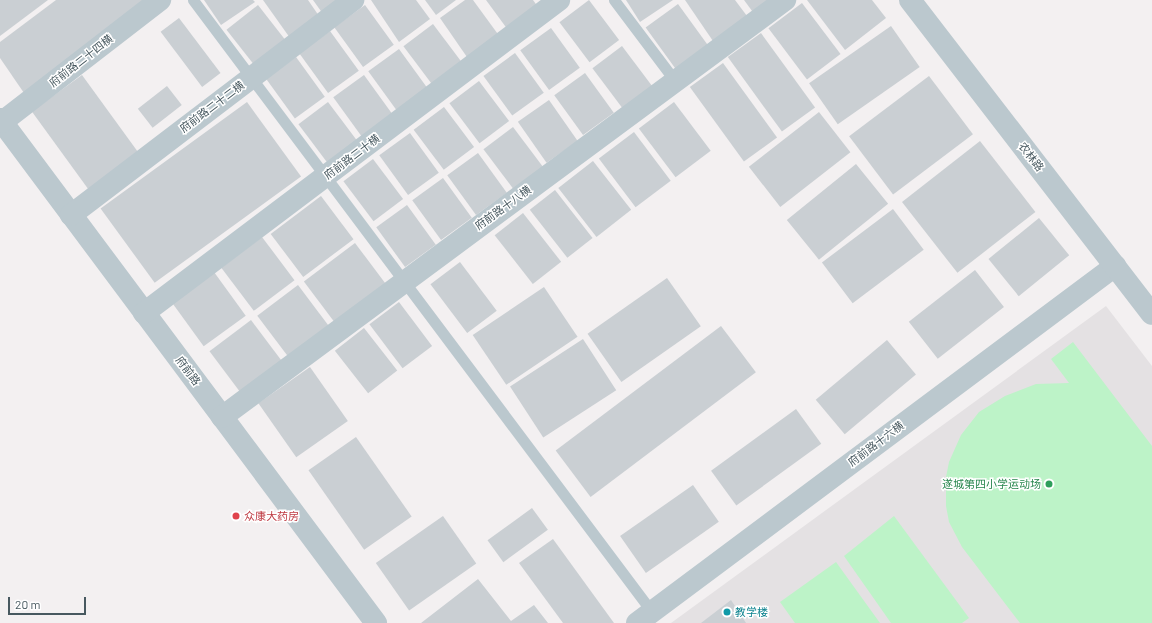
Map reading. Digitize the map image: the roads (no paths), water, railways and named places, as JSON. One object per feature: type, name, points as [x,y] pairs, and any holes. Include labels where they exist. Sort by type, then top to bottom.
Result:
[{"type":"street","name":"府前路二十四横","points":[[1,120],[160,0]]},
{"type":"street","name":"府前路二十二横","points":[[71,215],[353,0]]},
{"type":"street","name":"府前路二十横","points":[[144,313],[559,0]]},
{"type":"street","name":"府前路十八横","points":[[222,417],[785,0]]},
{"type":"street","name":"农林路","points":[[910,0],[1152,314]]},
{"type":"street","name":"府前路","points":[[1,120],[376,623]]},
{"type":"street","name":"府前路十六横","points":[[644,617],[1115,266]]},
{"type":"lane","points":[[193,0],[404,282],[644,617]]},
{"type":"lane","points":[[614,0],[675,81]]},
{"type":"place","name":"遂城第四小学运动场","points":[[1049,484]]},
{"type":"place","name":"众康大药房","points":[[236,516]]},
{"type":"place","name":"教学楼","points":[[727,612]]}]
